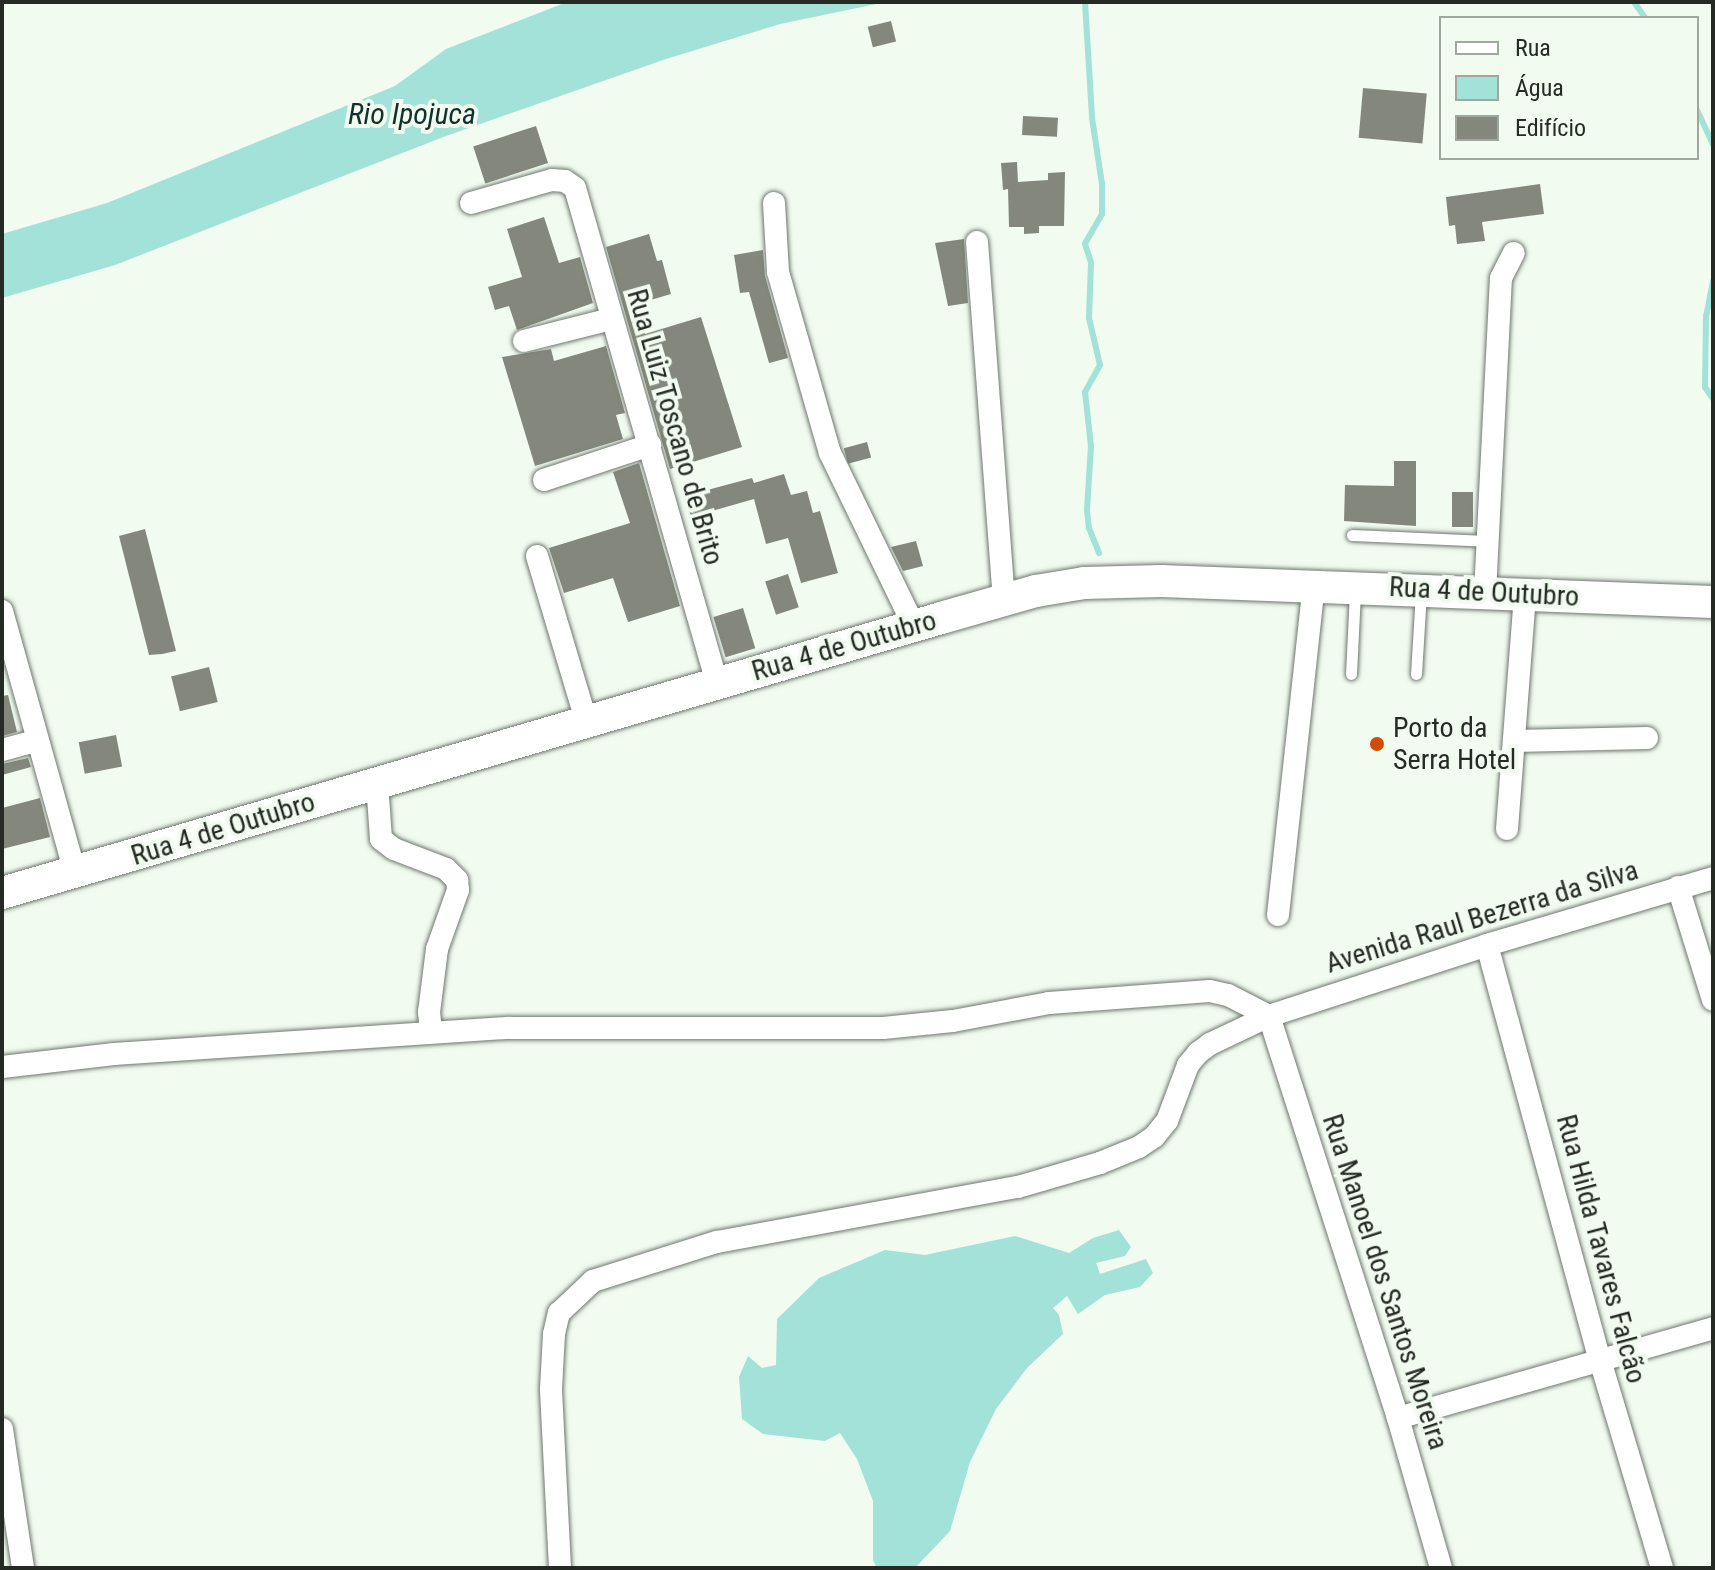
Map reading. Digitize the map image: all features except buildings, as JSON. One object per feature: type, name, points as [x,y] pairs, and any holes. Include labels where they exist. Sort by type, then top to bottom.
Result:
[{"type":"main road","name":"Rua 4 de Outubro","points":[[2,893],[914,626],[1084,583],[1161,581],[1713,602]]},
{"type":"street","name":"Rua Luiz Toscano de Brito","points":[[471,203],[552,180],[565,181],[575,188],[717,683]]},
{"type":"street","points":[[774,203],[778,272],[830,453],[914,626]]},
{"type":"street","points":[[977,242],[1004,601]]},
{"type":"street","points":[[1485,593],[1501,278],[1514,253]]},
{"type":"street","points":[[524,341],[611,319]]},
{"type":"street","points":[[544,480],[650,445]]},
{"type":"street","points":[[537,556],[586,720]]},
{"type":"street","points":[[1278,915],[1314,586]]},
{"type":"street","points":[[1507,829],[1525,595]]},
{"type":"street","points":[[3,615],[75,873]]},
{"type":"street","points":[[1514,741],[1647,738]]},
{"type":"street","points":[[2,750],[36,741]]},
{"type":"street","points":[[377,783],[381,839],[394,849],[454,873],[457,880],[458,890],[437,949],[429,1012],[431,1032]]},
{"type":"street","name":"Avenida Raul Bezerra da Silva","points":[[560,1568],[551,1389],[554,1334],[559,1313],[593,1281],[717,1242],[1018,1187],[1139,1147],[1167,1121],[1188,1065],[1198,1053],[1210,1044],[1269,1016],[1487,945],[1713,878]]},
{"type":"street","points":[[1678,887],[1713,1000]]},
{"type":"street","name":"Rua Hilda Tavares Falcão","points":[[1487,945],[1600,1360],[1662,1568]]},
{"type":"street","points":[[2,1067],[114,1054],[510,1028],[883,1028],[953,1021],[1049,1003],[1210,991],[1228,995],[1269,1016]]},
{"type":"street","name":"Rua Manoel dos Santos Moreira","points":[[1269,1016],[1398,1418],[1441,1568]]},
{"type":"street","points":[[1398,1418],[1713,1328]]},
{"type":"street","points":[[2,1429],[23,1568]]},
{"type":"lane","points":[[1352,535],[1487,541]]},
{"type":"lane","points":[[1351,674],[1355,587]]},
{"type":"lane","points":[[1416,674],[1421,589]]},
{"type":"water","name":"Rio Ipojuca","points":[[567,2],[886,2],[780,24],[666,59],[446,136],[115,265],[2,298],[2,234],[107,203],[395,86],[446,49]]},
{"type":"water","points":[[1119,1230],[1131,1247],[1125,1256],[1096,1263],[1100,1274],[1146,1259],[1153,1273],[1140,1287],[1105,1295],[1078,1314],[1067,1296],[1053,1308],[1059,1315],[1063,1334],[1027,1368],[996,1409],[970,1462],[950,1531],[915,1568],[877,1568],[873,1560],[873,1501],[857,1459],[840,1433],[825,1441],[763,1434],[742,1419],[739,1377],[748,1356],[762,1368],[776,1365],[777,1319],[819,1278],[885,1250],[925,1255],[1015,1236],[1069,1253],[1093,1238]]},
{"type":"waterway","points":[[1085,2],[1092,118],[1102,184],[1102,214],[1085,244],[1091,263],[1089,318],[1100,365],[1085,392],[1091,446],[1087,510],[1089,528],[1099,553]]},
{"type":"waterway","points":[[1634,2],[1644,16]]},
{"type":"waterway","points":[[1699,114],[1713,145]]},
{"type":"waterway","points":[[1713,281],[1706,316],[1705,387],[1713,399]]},
{"type":"place","name":"Porto da Serra Hotel","points":[[1377,744]]}]
